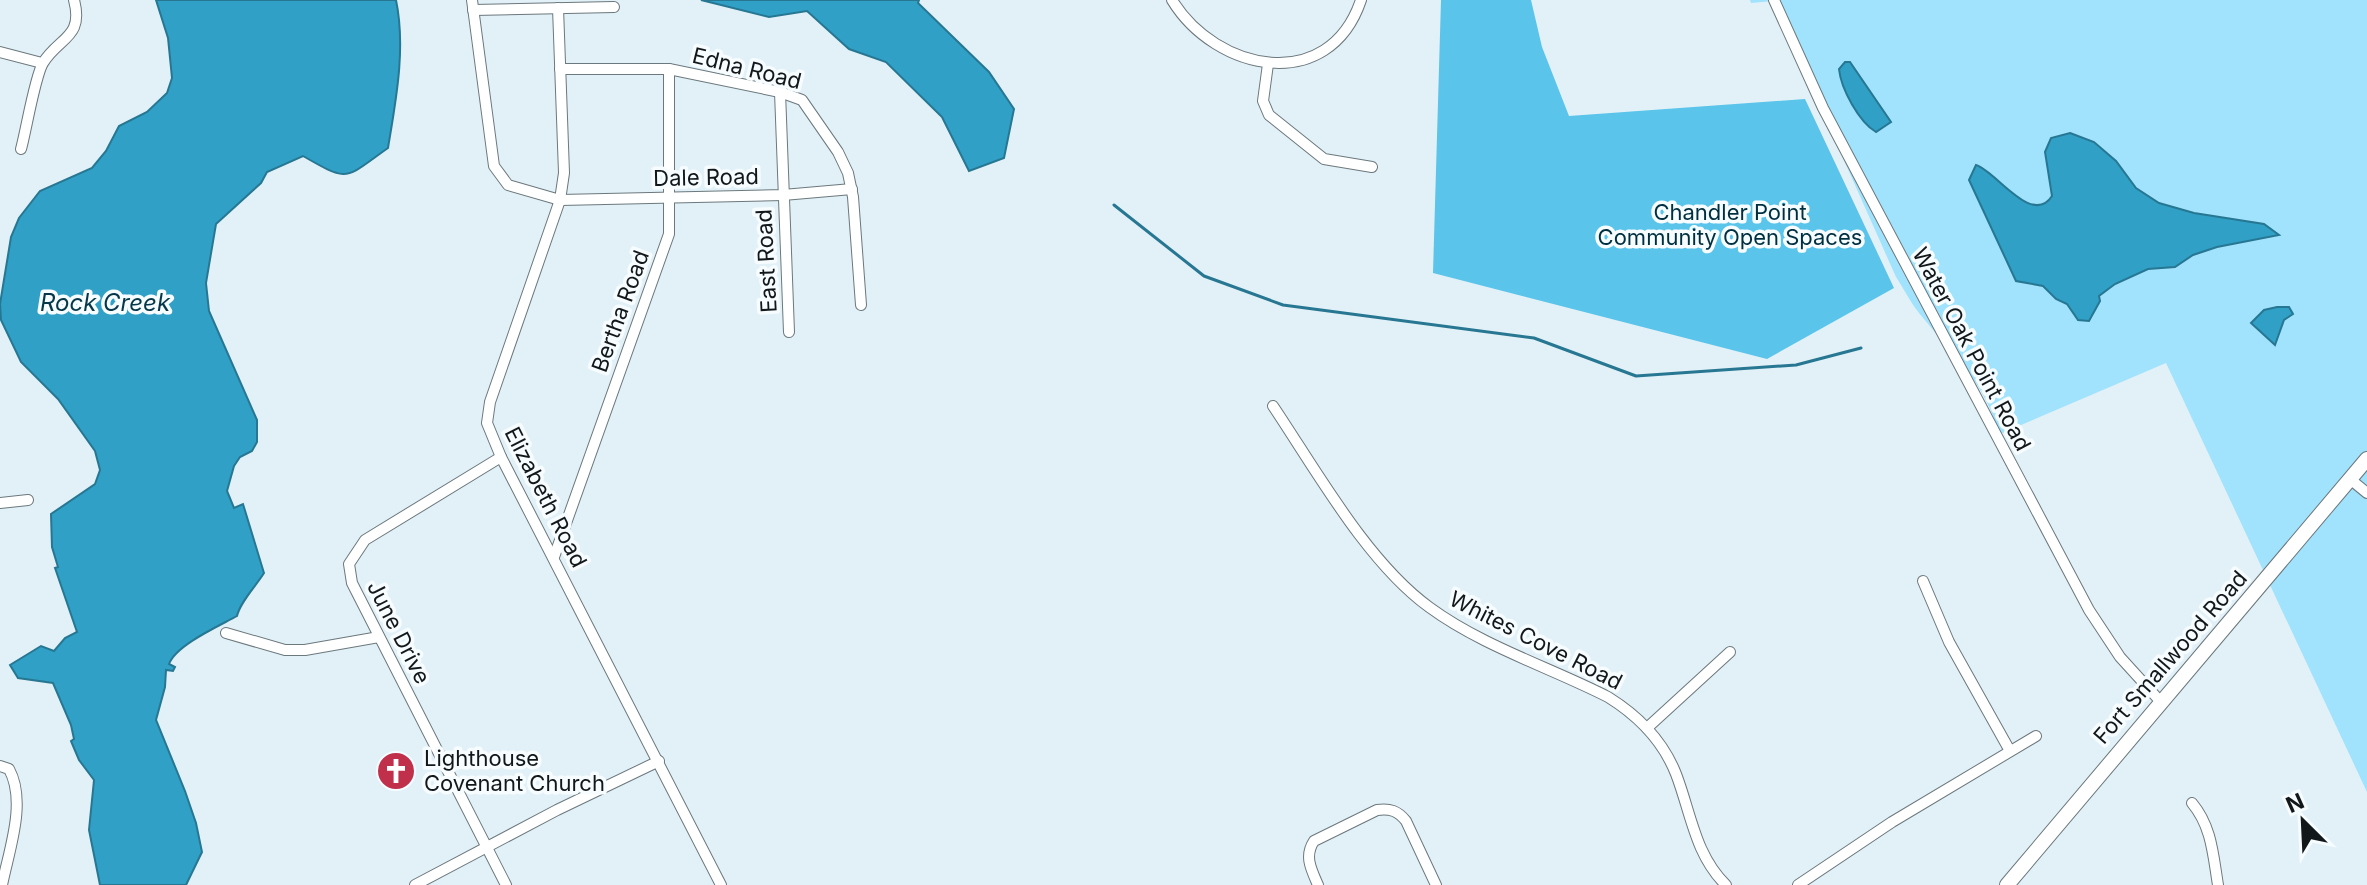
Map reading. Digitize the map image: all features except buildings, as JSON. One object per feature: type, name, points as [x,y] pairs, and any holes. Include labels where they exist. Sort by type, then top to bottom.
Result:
[{"type":"main road","name":"Fort Smallwood Road","points":[[2007,885],[2160,701],[2350,479],[2365,466]]},
{"type":"street","points":[[21,149],[42,63],[73,32],[78,15],[74,0]]},
{"type":"street","points":[[1172,0],[1178,10],[1220,47],[1241,58],[1268,64],[1295,62],[1329,47],[1347,28],[1361,0]]},
{"type":"street","name":"Water Oak Point Road","points":[[1774,0],[1823,108],[2089,610],[2120,657],[2160,701]]},
{"type":"street","points":[[473,5],[614,7]]},
{"type":"street","name":"Dale Road","points":[[473,5],[494,166],[508,185],[560,200],[783,195],[852,189]]},
{"type":"street","name":"Elizabeth Road","points":[[558,8],[564,173],[560,200],[486,414],[490,433],[501,457],[721,885]]},
{"type":"street","points":[[0,52],[42,63]]},
{"type":"street","points":[[1268,64],[1263,101],[1269,115],[1324,159],[1372,167]]},
{"type":"street","name":"Edna Road","points":[[560,69],[669,69],[780,92],[794,96],[808,106],[843,160],[852,189],[861,305]]},
{"type":"street","name":"Bertha Road","points":[[554,557],[669,234],[669,69]]},
{"type":"street","name":"East Road","points":[[780,92],[789,332]]},
{"type":"street","name":"Whites Cove Road","points":[[1273,406],[1371,550],[1418,599],[1460,627],[1608,697],[1647,728],[1662,747],[1675,773],[1697,843],[1708,865],[1726,885]]},
{"type":"street","name":"June Drive","points":[[501,457],[365,540],[349,564],[352,583],[506,885]]},
{"type":"street","points":[[2350,479],[2367,493]]},
{"type":"street","points":[[0,503],[28,500]]},
{"type":"street","points":[[1923,581],[1949,642],[2010,751]]},
{"type":"street","points":[[226,633],[285,650],[305,650],[379,637]]},
{"type":"street","points":[[1647,728],[1730,652]]},
{"type":"street","points":[[1798,885],[1900,817],[2036,736]]},
{"type":"street","points":[[415,885],[659,761]]},
{"type":"street","points":[[0,766],[9,769],[17,791],[2,885]]},
{"type":"street","points":[[2192,803],[2201,813],[2210,833],[2218,885]]},
{"type":"street","points":[[1318,885],[1308,858],[1314,841],[1377,810],[1388,809],[1406,821],[1436,885]]},
{"type":"shaded area","points":[[1750,0],[2367,0],[2367,792],[2166,363],[2000,434],[1977,384],[1916,309],[1896,277],[1773,1],[1751,3]]},
{"type":"green space","name":"Chandler Point Community Open Spaces","points":[[1441,0],[1531,0],[1542,47],[1569,116],[1805,99],[1894,288],[1767,359],[1433,273]]},
{"type":"water","name":"Rock Creek","points":[[156,0],[396,0],[400,55],[388,148],[347,174],[339,174],[303,156],[267,172],[261,183],[216,224],[206,283],[209,311],[257,420],[257,442],[252,451],[240,457],[234,466],[227,491],[234,508],[243,504],[264,573],[237,616],[189,643],[169,664],[175,667],[173,671],[166,670],[156,720],[185,791],[202,852],[186,885],[100,885],[89,830],[94,780],[79,760],[71,741],[74,739],[71,725],[53,683],[18,678],[10,665],[41,646],[54,651],[65,638],[77,632],[55,568],[58,567],[52,547],[51,514],[95,484],[100,470],[95,451],[58,399],[21,362],[1,320],[0,304],[11,237],[19,218],[40,191],[92,168],[106,151],[119,126],[147,112],[167,93],[172,78],[168,38]]},
{"type":"water","points":[[701,0],[919,0],[918,3],[989,72],[1014,109],[1004,158],[969,171],[942,117],[886,62],[849,49],[807,11],[769,17]]},
{"type":"water","points":[[1845,62],[1850,62],[1891,122],[1876,132],[1863,121],[1847,95],[1839,69]]},
{"type":"water","points":[[2070,133],[2094,142],[2116,161],[2136,188],[2159,203],[2194,213],[2264,224],[2279,235],[2217,247],[2193,255],[2175,267],[2148,269],[2115,284],[2099,296],[2100,301],[2089,321],[2078,320],[2067,304],[2056,299],[2043,286],[2016,281],[1969,180],[1976,165],[2024,201],[2034,205],[2044,204],[2052,196],[2045,152],[2051,138]]},
{"type":"water","points":[[2289,307],[2293,314],[2284,320],[2275,345],[2251,323],[2264,310]]},
{"type":"waterway","points":[[1114,205],[1204,276],[1283,305],[1534,338],[1636,376],[1796,365],[1861,348]]},
{"type":"place","name":"Lighthouse Covenant Church","points":[[396,771]]}]
